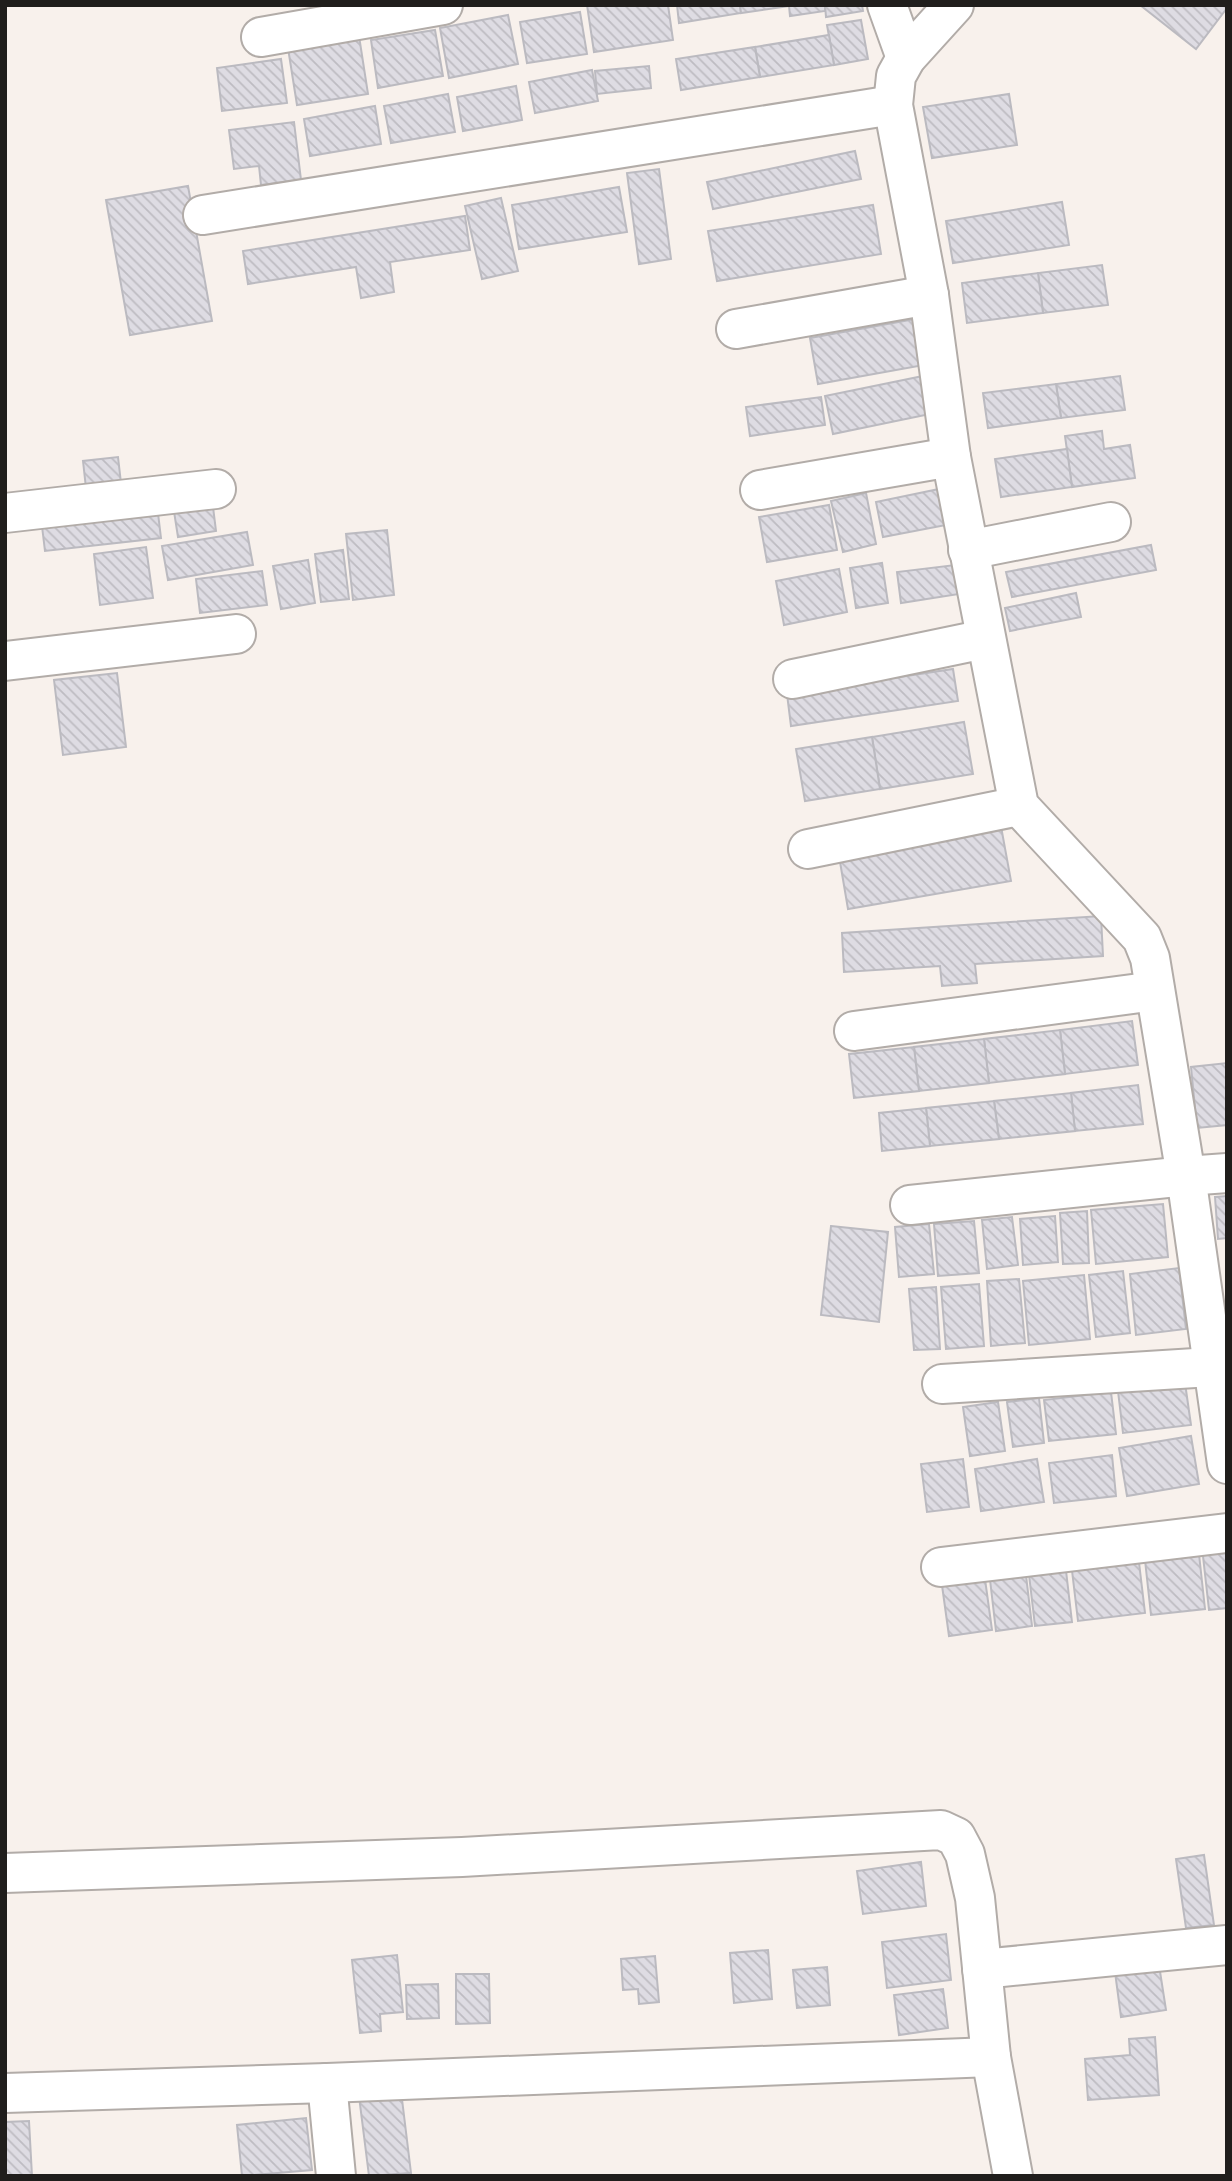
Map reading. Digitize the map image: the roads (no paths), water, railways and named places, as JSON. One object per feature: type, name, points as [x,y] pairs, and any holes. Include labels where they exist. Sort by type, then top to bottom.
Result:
[{"type":"street","points":[[261,37],[443,5]]},
{"type":"street","points":[[887,5],[906,58]]},
{"type":"street","points":[[954,5],[906,58],[896,76],[893,105],[929,295],[951,457],[968,550],[1019,806],[1142,938],[1150,958],[1220,1367],[1227,1464]]},
{"type":"street","points":[[203,215],[893,105]]},
{"type":"street","points":[[736,329],[929,295]]},
{"type":"street","points":[[760,490],[951,457]]},
{"type":"street","points":[[5,513],[216,489]]},
{"type":"street","points":[[968,550],[1111,522]]},
{"type":"street","points":[[5,661],[236,634]]},
{"type":"street","points":[[793,679],[985,639]]},
{"type":"street","points":[[808,849],[1019,806]]},
{"type":"street","points":[[855,1031],[1155,991]]},
{"type":"street","points":[[910,1205],[1227,1173]]},
{"type":"street","points":[[942,1384],[1220,1367]]},
{"type":"street","points":[[941,1567],[1227,1533]]},
{"type":"street","points":[[5,1873],[462,1857],[941,1830],[956,1837],[965,1854],[975,1898],[991,2057],[1013,2176]]},
{"type":"street","points":[[982,1969],[1227,1945]]},
{"type":"street","points":[[5,2093],[991,2057]]},
{"type":"street","points":[[327,2083],[336,2176]]}]
